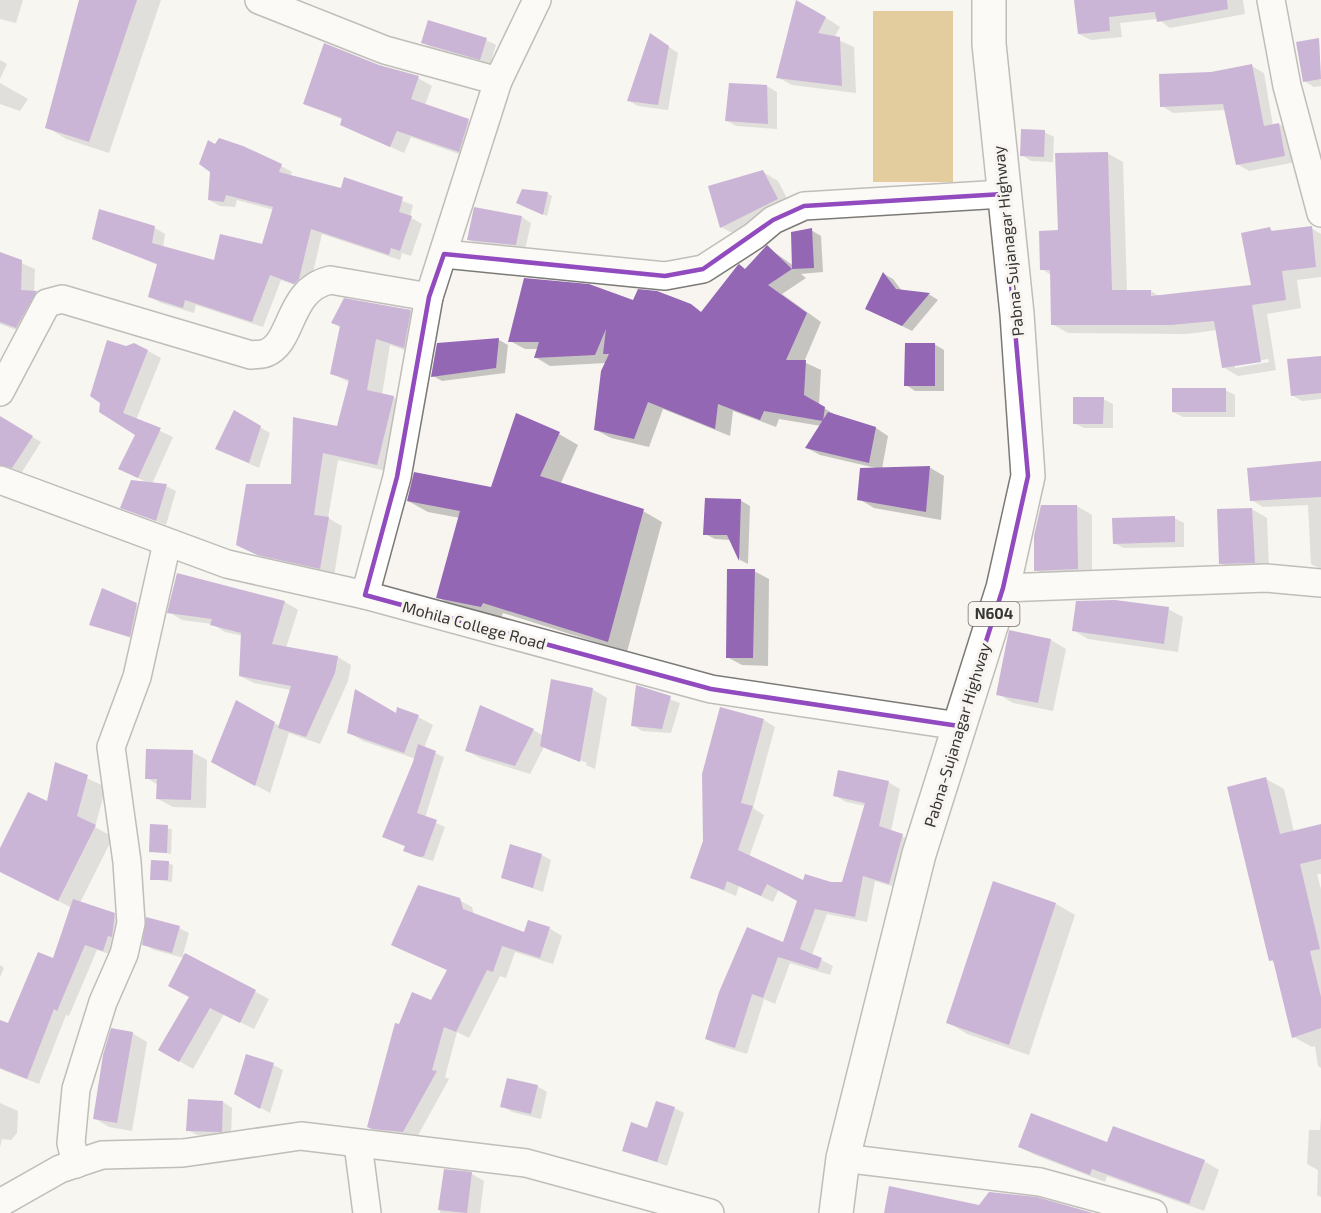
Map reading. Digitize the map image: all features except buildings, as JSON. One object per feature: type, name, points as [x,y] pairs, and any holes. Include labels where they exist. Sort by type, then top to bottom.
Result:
[{"type":"highway","name":"Pabna-Sujanagar Highway","points":[[836,1213],[843,1158],[919,854],[1003,588],[1028,476],[1017,314],[989,44],[990,0]]},
{"type":"street","points":[[259,0],[385,50],[498,81]]},
{"type":"street","points":[[365,595],[397,477],[429,297],[498,81],[537,0]]},
{"type":"street","points":[[1271,0],[1287,86],[1321,213]]},
{"type":"street","points":[[444,255],[665,276],[703,269],[754,236],[773,220],[804,206],[1003,194]]},
{"type":"street","points":[[0,392],[47,303],[62,299],[251,355],[266,353],[277,344],[301,300],[314,284],[330,280],[429,297]]},
{"type":"street","name":"Mohila College Road","points":[[0,480],[227,564],[365,595],[711,689],[959,726]]},
{"type":"street","points":[[76,1164],[71,1143],[76,1089],[103,1002],[124,954],[131,923],[127,862],[111,747],[137,677],[167,543]]},
{"type":"street","points":[[1003,588],[1266,578],[1321,583]]},
{"type":"street","points":[[0,1203],[60,1169],[102,1155],[183,1153],[301,1136],[526,1163],[710,1213]]},
{"type":"street","points":[[358,1144],[367,1213]]},
{"type":"street","points":[[843,1158],[1040,1182],[1153,1213]]},
{"type":"highlighted area","points":[[1003,194],[1028,476],[1003,588],[959,726],[711,689],[365,595],[397,477],[429,297],[444,254],[665,276],[703,269],[773,220],[804,206]]},
{"type":"shaded area","points":[[873,11],[953,11],[953,182],[873,182]]}]
